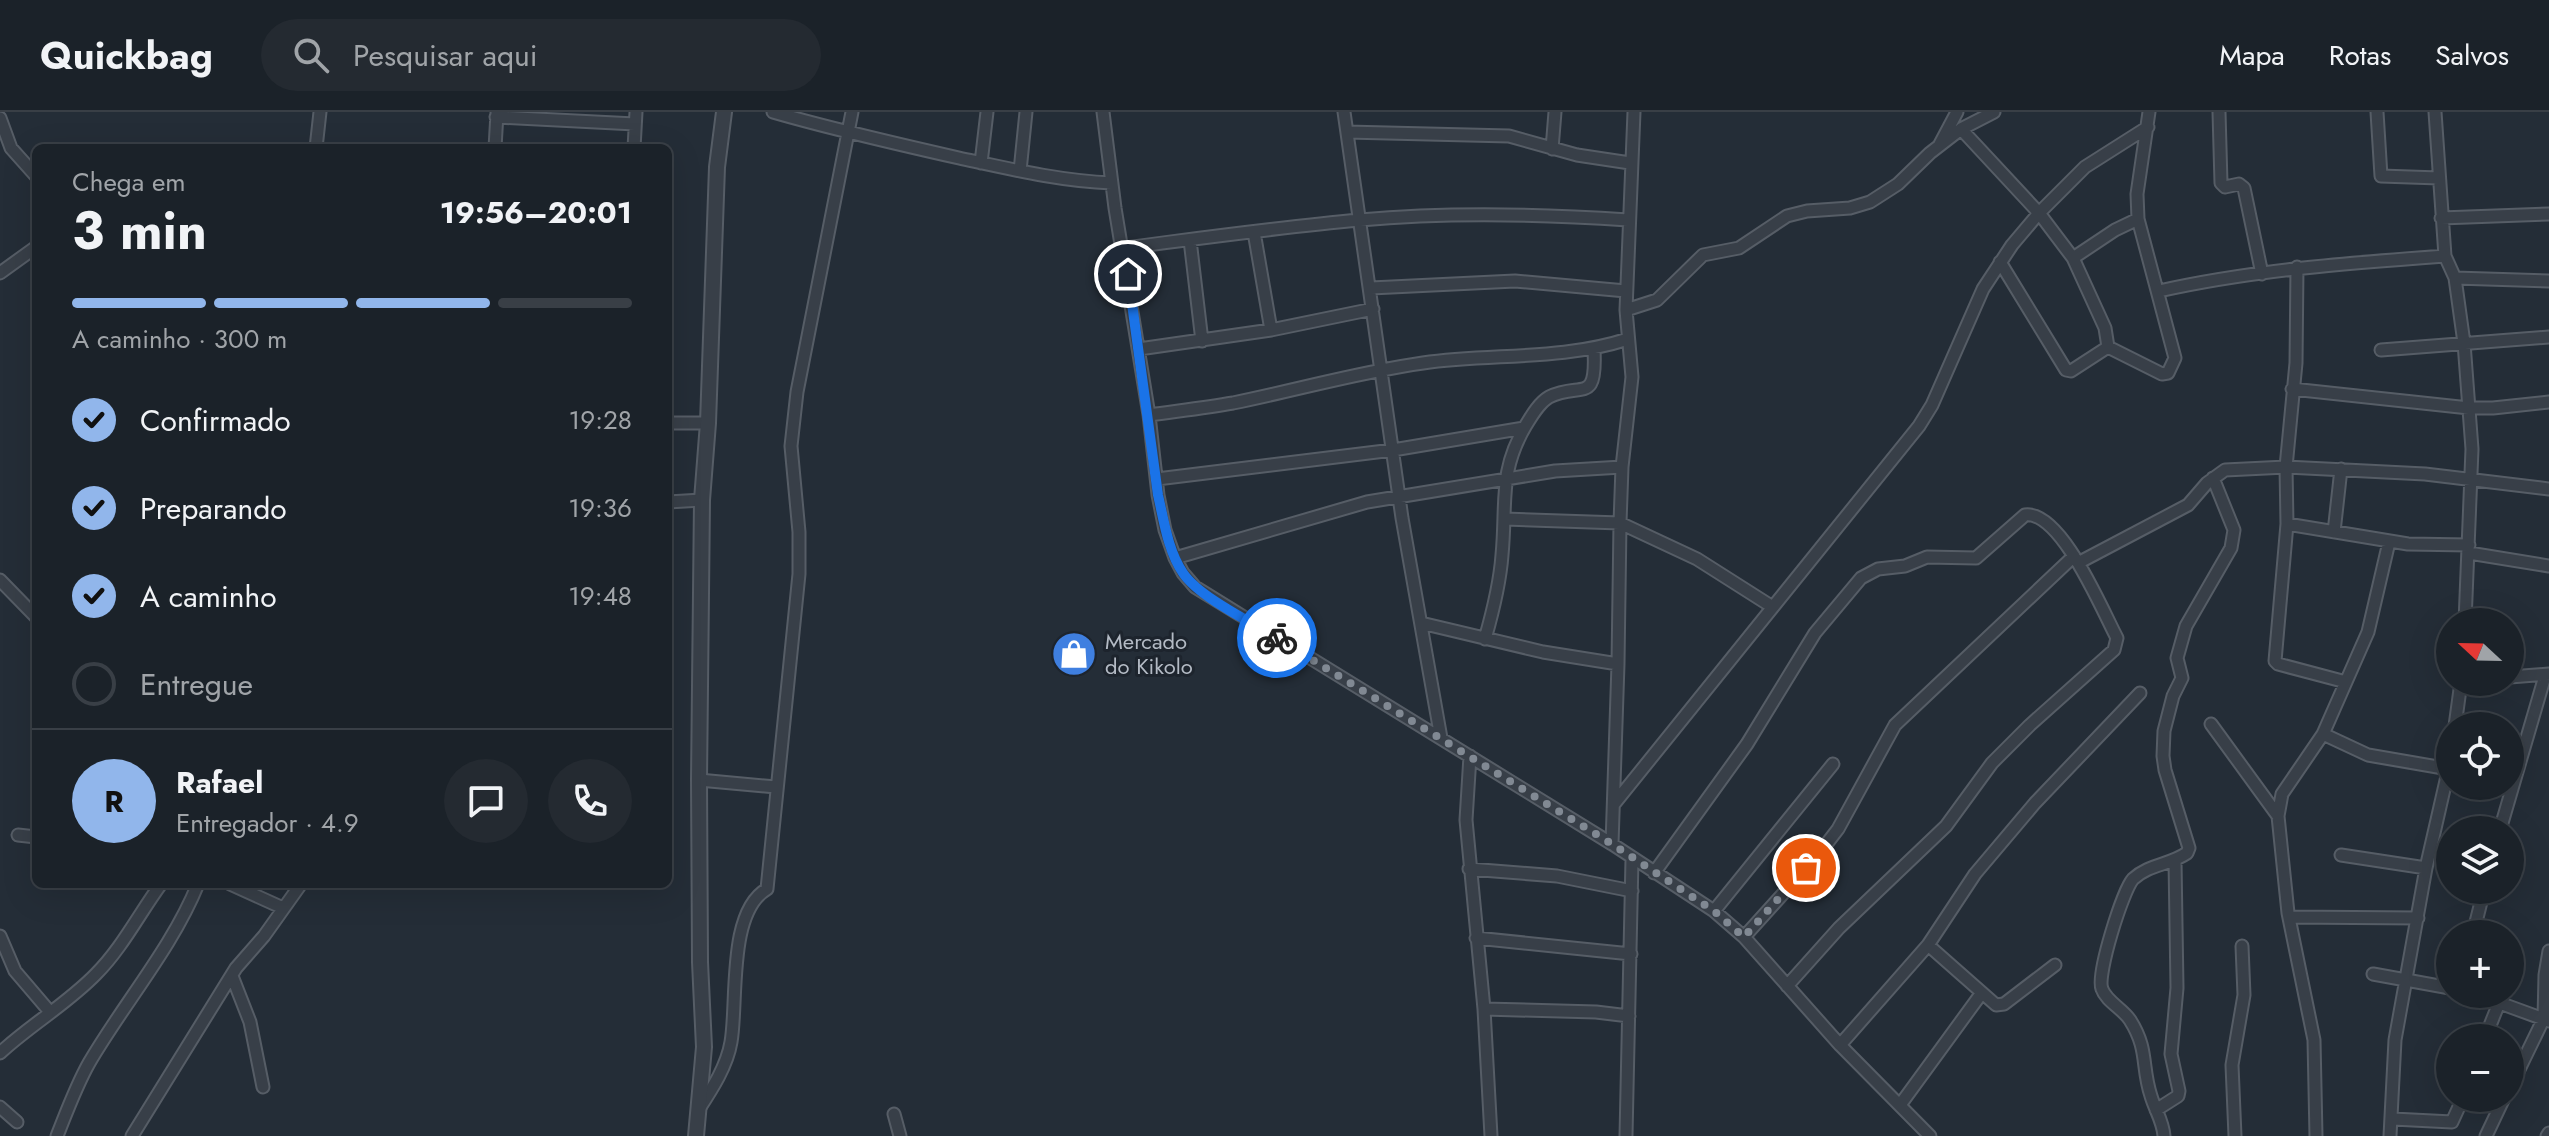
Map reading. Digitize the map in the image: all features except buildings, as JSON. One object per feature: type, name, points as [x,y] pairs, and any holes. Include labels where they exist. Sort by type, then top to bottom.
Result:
[{"type":"street","points":[[316,144],[320,112]]},
{"type":"street","points":[[696,1136],[704,1047],[700,962],[699,780],[702,500],[708,423],[717,167],[724,112]]},
{"type":"street","points":[[773,112],[847,133],[981,163],[1071,181],[1112,183]]},
{"type":"street","points":[[699,1110],[721,1070],[731,1043],[738,951],[748,912],[757,895],[767,889],[799,574],[799,532],[791,446],[797,392],[852,112]]},
{"type":"street","points":[[981,163],[987,112]]},
{"type":"street","points":[[1020,171],[1026,112]]},
{"type":"street","points":[[1103,112],[1165,530],[1183,573],[1195,587],[1612,844],[1714,911],[1744,937],[1840,1045],[1930,1136]]},
{"type":"street","points":[[1344,112],[1399,497],[1441,738]]},
{"type":"street","points":[[1552,149],[1555,112]]},
{"type":"street","points":[[1612,844],[1622,467],[1632,377],[1626,291],[1634,112]]},
{"type":"street","points":[[1940,145],[1957,112]]},
{"type":"street","points":[[1626,310],[1657,300],[1703,255],[1739,248],[1787,216],[1807,211],[1850,208],[1870,202],[1898,184],[1961,129],[1994,112]]},
{"type":"street","points":[[2108,347],[2162,374],[2171,370],[2175,358],[2138,219],[2137,194],[2149,112]]},
{"type":"street","points":[[2219,112],[2221,183],[2225,187],[2239,184],[2244,188],[2262,274]]},
{"type":"street","points":[[2377,112],[2381,176],[2439,178]]},
{"type":"street","points":[[2435,112],[2445,256],[2455,278],[2469,408],[2472,479],[2466,608]]},
{"type":"street","points":[[495,144],[497,115],[635,118],[634,144]]},
{"type":"street","points":[[0,118],[11,148],[32,172]]},
{"type":"street","points":[[1614,804],[1927,414],[1983,289],[2000,262],[2039,213],[2085,167],[2148,127]]},
{"type":"street","points":[[1961,129],[2039,213],[2073,258],[2105,328],[2108,347]]},
{"type":"street","points":[[1347,132],[1497,135],[1630,163]]},
{"type":"street","points":[[2441,218],[2549,214]]},
{"type":"street","points":[[1124,248],[1361,220],[1447,215],[1552,215],[1628,220]]},
{"type":"street","points":[[2073,258],[2115,230],[2138,219]]},
{"type":"street","points":[[1254,232],[1271,330]]},
{"type":"street","points":[[1190,240],[1202,341]]},
{"type":"street","points":[[0,273],[32,250]]},
{"type":"street","points":[[2159,291],[2297,267],[2445,256]]},
{"type":"street","points":[[2000,262],[2066,370],[2071,371],[2108,347]]},
{"type":"street","points":[[2297,267],[2296,363],[2286,467],[2287,524],[2275,661],[2346,682]]},
{"type":"street","points":[[2455,278],[2549,281]]},
{"type":"street","points":[[1371,288],[1501,281],[1626,291]]},
{"type":"street","points":[[1139,349],[1271,330],[1373,309]]},
{"type":"street","points":[[2381,350],[2549,337]]},
{"type":"street","points":[[1149,415],[1232,403],[1382,369],[1444,360],[1519,358],[1594,350],[1628,339]]},
{"type":"street","points":[[1485,639],[1498,587],[1505,519],[1504,480],[1510,455],[1538,406],[1550,397],[1582,390],[1591,383],[1596,371],[1594,350]]},
{"type":"street","points":[[2292,389],[2469,408],[2549,402]]},
{"type":"street","points":[[672,423],[708,423]]},
{"type":"street","points":[[1157,479],[1393,450],[1524,428]]},
{"type":"street","points":[[1175,558],[1367,502],[1555,471],[1622,467]]},
{"type":"street","points":[[1744,937],[1838,829],[1895,725],[2076,560],[2188,505],[2213,478],[2225,470],[2286,467],[2341,469],[2472,479],[2549,489]]},
{"type":"street","points":[[2334,532],[2341,469]]},
{"type":"street","points":[[2164,1136],[2150,1095],[2142,1039],[2129,1017],[2105,993],[2101,978],[2108,942],[2125,890],[2135,878],[2155,864],[2175,861],[2189,848],[2165,770],[2164,731],[2173,696],[2182,678],[2177,658],[2186,626],[2231,548],[2234,530],[2213,478]]},
{"type":"street","points":[[672,502],[702,500]]},
{"type":"street","points":[[1654,873],[1747,744],[1815,633],[1861,578],[1878,569],[1905,566],[1927,557],[1976,558],[2025,515],[2033,514],[2050,524],[2076,560],[2117,638],[2114,650],[1992,763],[1953,819],[1839,928],[1787,986]]},
{"type":"street","points":[[1505,519],[1620,523],[1697,559],[1771,606]]},
{"type":"street","points":[[2287,524],[2389,542],[2469,549],[2549,566]]},
{"type":"street","points":[[2316,1136],[2314,1040],[2289,917],[2278,816],[2282,794],[2323,734],[2368,632],[2389,542]]},
{"type":"street","points":[[0,580],[32,613]]},
{"type":"street","points":[[1421,623],[1543,652],[1618,664]]},
{"type":"street","points":[[2504,816],[2547,675],[2524,676]]},
{"type":"street","points":[[1840,1045],[1928,945],[1983,865],[2075,760],[2140,693]]},
{"type":"street","points":[[2211,724],[2278,816]]},
{"type":"street","points":[[2323,734],[2368,755],[2436,764]]},
{"type":"street","points":[[1470,756],[1466,820],[1484,1009],[1491,1136]]},
{"type":"street","points":[[1714,911],[1833,764]]},
{"type":"street","points":[[699,780],[776,787]]},
{"type":"street","points":[[2390,1136],[2395,1040],[2441,800]]},
{"type":"street","points":[[18,835],[32,837]]},
{"type":"street","points":[[2341,855],[2426,868]]},
{"type":"street","points":[[1626,1136],[1632,859]]},
{"type":"street","points":[[2156,1110],[2178,1096],[2179,1091],[2171,1054],[2177,988],[2175,861]]},
{"type":"street","points":[[1469,869],[1557,876],[1632,891]]},
{"type":"street","points":[[0,1053],[97,973],[158,888]]},
{"type":"street","points":[[57,1136],[91,1060],[163,947],[196,888]]},
{"type":"street","points":[[240,888],[283,908]]},
{"type":"street","points":[[132,1136],[232,976],[298,888]]},
{"type":"street","points":[[2289,917],[2418,918]]},
{"type":"street","points":[[0,936],[15,971],[50,1012]]},
{"type":"street","points":[[1476,938],[1631,954]]},
{"type":"street","points":[[1928,945],[1996,1005],[2004,1004],[2055,965]]},
{"type":"street","points":[[2235,1136],[2232,1065],[2244,995],[2242,946]]},
{"type":"street","points":[[2524,1061],[2546,1019],[2545,975],[2549,951]]},
{"type":"street","points":[[2373,974],[2436,985]]},
{"type":"street","points":[[232,976],[250,1022],[263,1087]]},
{"type":"street","points":[[1900,1105],[1981,994]]},
{"type":"street","points":[[2514,1008],[2546,1019]]},
{"type":"street","points":[[1484,1009],[1629,1016]]},
{"type":"street","points":[[0,1107],[17,1122]]},
{"type":"street","points":[[2393,1119],[2452,1122],[2457,1112]]},
{"type":"street","points":[[2486,1136],[2497,1112]]},
{"type":"street","points":[[894,1114],[900,1136]]},
{"type":"way so far","points":[[1277,638],[1612,844],[1714,911],[1744,937],[1806,868]]},
{"type":"place","name":"Mercado do Kikolo","points":[[1074,654]]},
{"type":"route","points":[[1128,274],[1158,495],[1175,558],[1195,587],[1277,638]]}]
